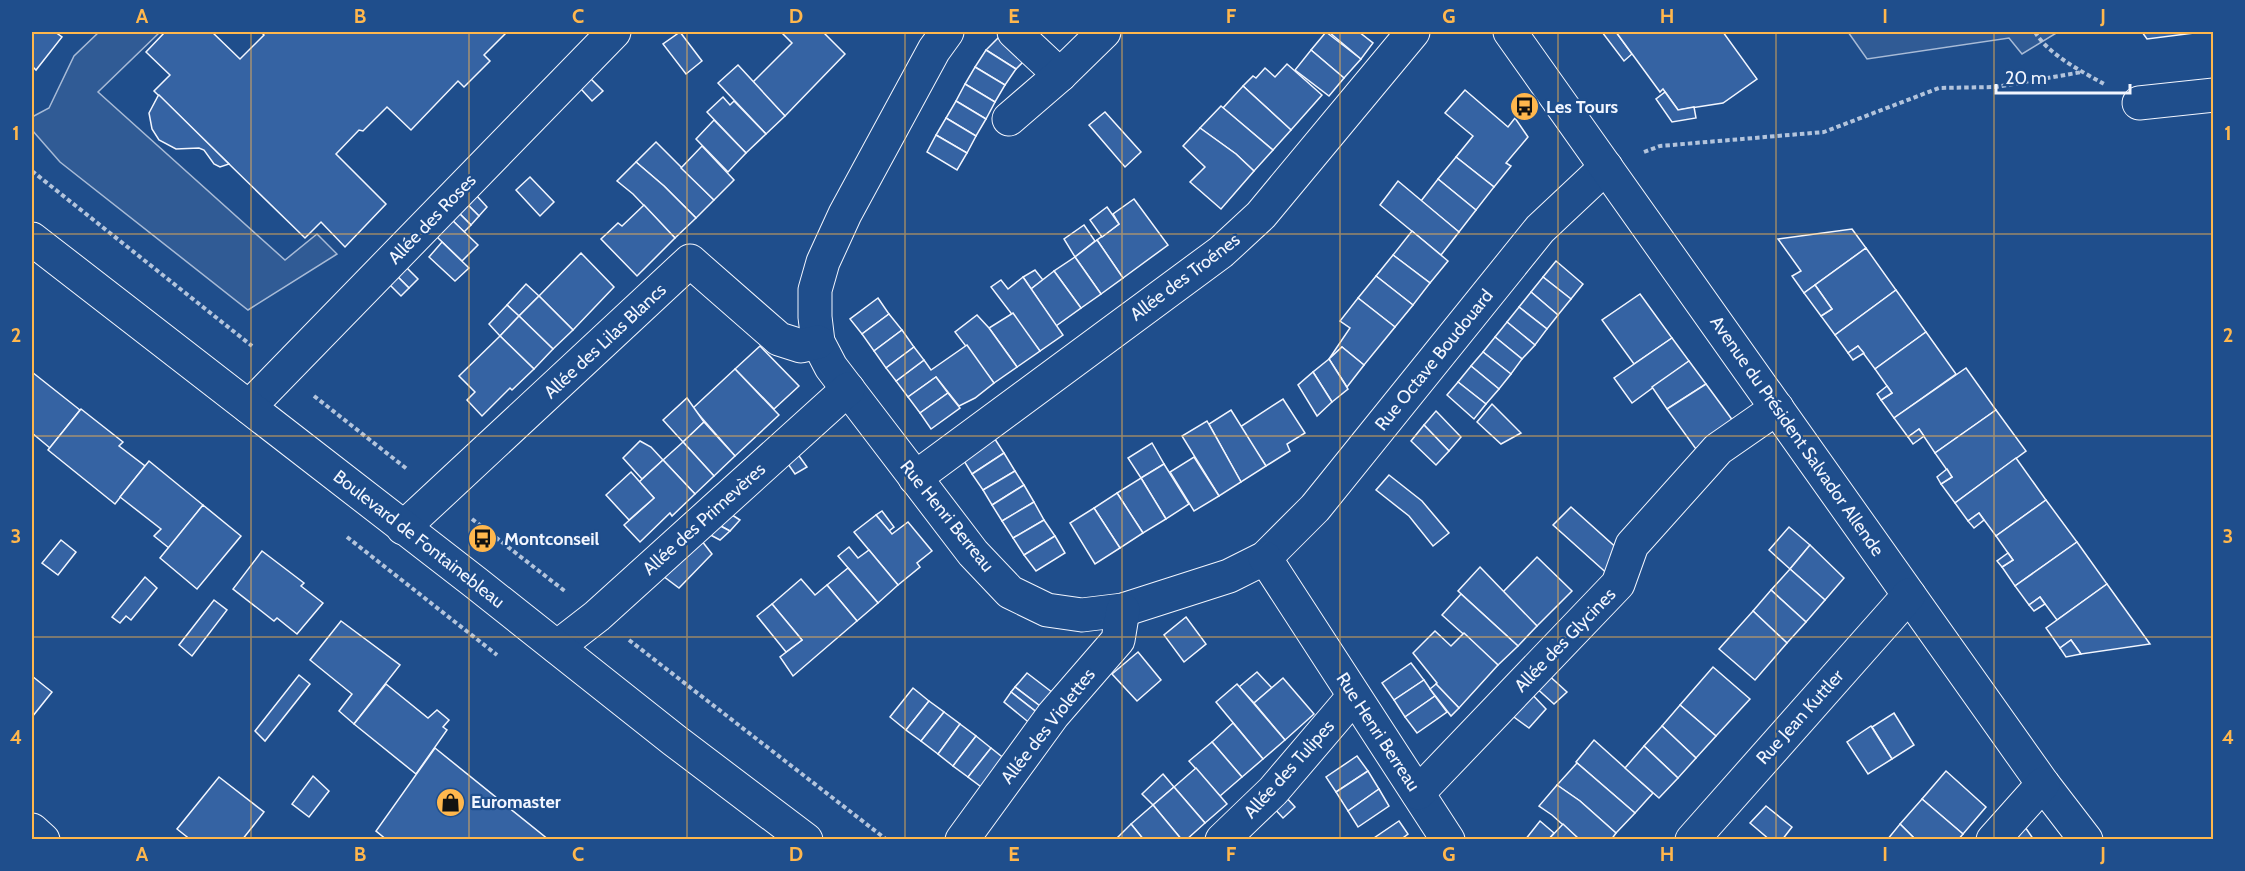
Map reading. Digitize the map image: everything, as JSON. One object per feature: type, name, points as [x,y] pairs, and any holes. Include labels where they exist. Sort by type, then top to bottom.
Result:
[{"type":"street","name":"Allée des Roses","points":[[249,408],[614,32]]},
{"type":"street","name":"Rue Henri Berreau","points":[[946,32],[845,214],[823,262],[815,290],[815,317],[818,342],[831,367],[973,553],[1010,592],[1047,610],[1082,615],[1123,610],[1229,576],[1265,558],[1448,840]]},
{"type":"street","points":[[1014,32],[1060,75]]},
{"type":"street","points":[[1009,119],[1060,75],[1104,32]]},
{"type":"street","name":"Allée des Troénes","points":[[915,478],[1221,252],[1242,234],[1261,215],[1413,32]]},
{"type":"street","name":"Avenue du Président Salvador Allende","points":[[1510,32],[2043,784],[2086,840]]},
{"type":"street","points":[[2139,103],[2214,95]]},
{"type":"street","name":"Rue Octave Boudouard","points":[[1265,558],[1315,508],[1540,229],[1606,166]]},
{"type":"street","name":"Boulevard de Fontainebleau","points":[[32,239],[674,740],[806,840]]},
{"type":"street","name":"Allée des Lilas Blancs","points":[[404,528],[690,261],[779,339],[801,346],[818,342]]},
{"type":"street","name":"Allée des Primevères","points":[[557,647],[597,616],[848,389]]},
{"type":"street","name":"Allée des Glycines","points":[[1418,793],[1618,584],[1632,545],[1718,449],[1778,408]]},
{"type":"street","name":"Rue Jean Kuttler","points":[[1692,840],[1909,595]]},
{"type":"street","name":"Allée des Violettes","points":[[962,840],[1053,715],[1118,640],[1123,610]]},
{"type":"street","name":"Allée des Tulipes","points":[[1222,840],[1273,791],[1354,696]]},
{"type":"street","points":[[1993,840],[2043,784]]},
{"type":"street","points":[[32,830],[44,840]]},
{"type":"path","points":[[2035,32],[2041,42],[2082,72],[2139,103]]},
{"type":"path","points":[[1606,166],[1660,146],[1824,132],[1939,88],[1996,87],[2082,72]]},
{"type":"shaded area","points":[[99,32],[160,32],[98,92],[285,260],[317,234],[337,254],[248,310],[60,162],[32,130],[32,117],[49,108],[74,56]]},
{"type":"shaded area","points":[[1848,32],[2058,32],[2022,54],[2009,38],[1867,59]]},
{"type":"building","points":[[32,32],[55,32],[62,37],[36,70],[32,66]]},
{"type":"building","points":[[165,32],[212,32],[240,59],[264,35],[261,32],[507,32],[484,55],[490,61],[464,87],[458,81],[411,130],[387,107],[363,131],[359,130],[336,154],[386,204],[345,247],[321,222],[305,238],[154,91],[170,75],[146,52]]},
{"type":"building","points":[[680,32],[702,61],[686,74],[663,44]]},
{"type":"building","points":[[781,32],[823,32],[845,54],[785,116],[752,83],[792,43]]},
{"type":"building","points":[[1326,32],[1361,59],[1344,78],[1311,50]]},
{"type":"building","points":[[1329,32],[1359,32],[1373,43],[1361,59]]},
{"type":"building","points":[[1602,32],[1616,32],[1632,54],[1624,61]]},
{"type":"building","points":[[1616,32],[1723,32],[1757,79],[1723,103],[1678,110],[1663,89],[1660,92]]},
{"type":"building","points":[[2142,32],[2202,32],[2147,39]]},
{"type":"building","points":[[1000,36],[1029,56],[1016,69],[986,50]]},
{"type":"building","points":[[986,50],[1016,69],[1005,85],[975,67]]},
{"type":"building","points":[[1311,50],[1344,78],[1329,96],[1295,70]]},
{"type":"building","points":[[1287,64],[1322,95],[1291,130],[1243,86],[1253,76],[1256,78],[1265,68],[1275,77]]},
{"type":"building","points":[[738,65],[785,116],[766,134],[718,83]]},
{"type":"building","points":[[975,67],[1005,85],[995,102],[965,84]]},
{"type":"building","points":[[591,79],[603,91],[592,101],[581,89]]},
{"type":"building","points":[[965,84],[995,102],[986,119],[956,101]]},
{"type":"building","points":[[1243,86],[1291,130],[1273,150],[1223,108]]},
{"type":"building","points":[[1465,90],[1508,127],[1515,118],[1528,137],[1506,163],[1511,166],[1494,187],[1456,157],[1473,136],[1445,113]]},
{"type":"building","points":[[1665,92],[1678,110],[1694,107],[1696,118],[1672,122],[1656,99]]},
{"type":"building","points":[[159,95],[229,164],[220,167],[214,164],[204,150],[199,148],[176,149],[159,140],[152,129],[149,113]]},
{"type":"building","points":[[723,97],[730,105],[734,101],[766,134],[746,153],[707,112]]},
{"type":"building","points":[[956,101],[986,119],[976,136],[946,118]]},
{"type":"building","points":[[1221,106],[1273,150],[1254,171],[1236,154],[1200,128]]},
{"type":"building","points":[[1105,112],[1141,152],[1125,167],[1089,125]]},
{"type":"building","points":[[946,118],[976,136],[967,153],[936,135]]},
{"type":"building","points":[[714,120],[746,153],[728,172],[696,139]]},
{"type":"building","points":[[1200,128],[1236,154],[1254,171],[1221,209],[1190,182],[1205,167],[1183,146]]},
{"type":"building","points":[[936,135],[967,153],[957,170],[927,152]]},
{"type":"building","points":[[656,142],[714,200],[696,218],[636,162]]},
{"type":"building","points":[[702,146],[734,180],[714,200],[681,168]]},
{"type":"building","points":[[1456,157],[1494,187],[1476,210],[1438,179]]},
{"type":"building","points":[[636,162],[696,218],[675,238],[633,194],[617,181]]},
{"type":"building","points":[[530,177],[554,202],[540,216],[516,190]]},
{"type":"building","points":[[1438,179],[1476,210],[1459,232],[1421,201]]},
{"type":"building","points":[[1398,181],[1459,232],[1441,255],[1380,205]]},
{"type":"building","points":[[476,195],[487,207],[479,216],[467,204]]},
{"type":"building","points":[[1134,199],[1168,245],[1123,278],[1097,240],[1119,224],[1113,214]]},
{"type":"building","points":[[467,204],[479,216],[471,225],[459,213]]},
{"type":"building","points":[[644,205],[675,238],[637,276],[601,239],[618,223],[622,226]]},
{"type":"building","points":[[1107,207],[1119,224],[1102,237],[1090,220]]},
{"type":"building","points":[[459,213],[471,225],[464,232],[452,220]]},
{"type":"building","points":[[452,220],[478,245],[462,261],[436,236]]},
{"type":"building","points":[[1084,225],[1095,241],[1075,257],[1064,239]]},
{"type":"building","points":[[1852,229],[1866,248],[1804,293],[1792,276],[1801,271],[1778,239]]},
{"type":"building","points":[[1412,231],[1448,261],[1430,283],[1393,255]]},
{"type":"building","points":[[1097,240],[1123,278],[1101,294],[1075,257]]},
{"type":"building","points":[[442,242],[469,268],[455,281],[429,257]]},
{"type":"building","points":[[1866,248],[1896,290],[1835,335],[1821,316],[1832,309],[1815,285]]},
{"type":"building","points":[[581,253],[614,287],[573,330],[539,296]]},
{"type":"building","points":[[1393,255],[1430,283],[1413,305],[1376,276]]},
{"type":"building","points":[[1075,257],[1101,294],[1081,308],[1054,271]]},
{"type":"building","points":[[1556,261],[1583,284],[1571,299],[1543,277]]},
{"type":"building","points":[[406,267],[418,279],[409,288],[397,276]]},
{"type":"building","points":[[1035,270],[1043,280],[1031,289],[1023,277]]},
{"type":"building","points":[[1054,271],[1081,308],[1056,326],[1031,289]]},
{"type":"building","points":[[397,276],[409,288],[401,296],[389,284]]},
{"type":"building","points":[[1376,276],[1413,305],[1395,327],[1358,298]]},
{"type":"building","points":[[1023,277],[1063,335],[1040,351],[991,287],[1001,280],[1008,289]]},
{"type":"building","points":[[1543,277],[1571,299],[1558,315],[1531,292]]},
{"type":"building","points":[[526,284],[539,296],[519,316],[507,305]]},
{"type":"building","points":[[1815,285],[1832,309],[1821,316],[1804,293]]},
{"type":"building","points":[[1896,290],[1926,332],[1875,369],[1858,346],[1848,353],[1835,335]]},
{"type":"building","points":[[1531,292],[1558,315],[1547,329],[1519,307]]},
{"type":"building","points":[[1640,294],[1672,338],[1634,364],[1602,320]]},
{"type":"building","points":[[539,296],[573,330],[553,349],[519,316]]},
{"type":"building","points":[[878,298],[889,314],[862,334],[850,319]]},
{"type":"building","points":[[1358,298],[1395,327],[1364,365],[1342,347],[1329,359],[1350,328],[1340,321]]},
{"type":"building","points":[[507,305],[519,316],[500,336],[489,324]]},
{"type":"building","points":[[1519,307],[1547,329],[1535,345],[1507,322]]},
{"type":"building","points":[[1013,313],[1040,351],[1017,367],[989,328]]},
{"type":"building","points":[[889,314],[902,330],[874,351],[862,334]]},
{"type":"building","points":[[977,315],[1017,367],[994,383],[955,332]]},
{"type":"building","points":[[519,316],[553,349],[534,369],[500,336]]},
{"type":"building","points":[[1507,322],[1535,345],[1522,359],[1495,337]]},
{"type":"building","points":[[902,330],[914,347],[886,368],[874,351]]},
{"type":"building","points":[[1926,332],[1956,374],[1894,418],[1881,400],[1892,393],[1875,369]]},
{"type":"building","points":[[500,336],[534,369],[512,390],[510,388],[482,416],[467,400],[475,392],[459,376]]},
{"type":"building","points":[[1495,337],[1522,359],[1511,374],[1483,352]]},
{"type":"building","points":[[1672,338],[1689,361],[1632,403],[1614,378]]},
{"type":"building","points":[[967,345],[994,383],[975,398],[959,406],[936,377],[908,397],[896,381],[924,360],[931,370]]},
{"type":"building","points":[[760,346],[799,386],[774,409],[735,369]]},
{"type":"building","points":[[1858,346],[1864,353],[1853,360],[1848,353]]},
{"type":"building","points":[[914,347],[924,360],[896,381],[886,368]]},
{"type":"building","points":[[1342,347],[1364,365],[1347,387],[1329,359]]},
{"type":"building","points":[[1483,352],[1511,374],[1499,389],[1471,366]]},
{"type":"building","points":[[1329,359],[1348,389],[1332,402],[1313,372]]},
{"type":"building","points":[[1689,361],[1706,384],[1667,409],[1652,387]]},
{"type":"building","points":[[1471,366],[1499,389],[1486,404],[1458,382]]},
{"type":"building","points":[[1966,368],[1996,410],[1935,453],[1919,429],[1908,437],[1894,418]]},
{"type":"building","points":[[735,369],[779,415],[735,456],[693,408]]},
{"type":"building","points":[[32,372],[80,410],[50,448],[32,433]]},
{"type":"building","points":[[1313,372],[1332,402],[1317,416],[1298,385]]},
{"type":"building","points":[[936,377],[948,393],[920,413],[908,397]]},
{"type":"building","points":[[1458,382],[1486,404],[1474,419],[1447,395]]},
{"type":"building","points":[[1706,384],[1736,425],[1701,456],[1667,409]]},
{"type":"building","points":[[1887,386],[1892,393],[1881,400],[1877,394]]},
{"type":"building","points":[[948,393],[960,408],[931,429],[920,413]]},
{"type":"building","points":[[687,398],[704,422],[683,442],[663,420]]},
{"type":"building","points":[[1283,399],[1305,433],[1287,444],[1290,451],[1266,466],[1240,427]]},
{"type":"building","points":[[1492,404],[1521,433],[1501,444],[1477,422]]},
{"type":"building","points":[[81,409],[123,442],[119,446],[145,466],[115,504],[48,450]]},
{"type":"building","points":[[1231,410],[1266,466],[1241,482],[1209,424]]},
{"type":"building","points":[[1996,410],[2026,451],[1955,503],[1941,484],[1952,477],[1935,453]]},
{"type":"building","points":[[1436,411],[1461,437],[1449,451],[1424,425]]},
{"type":"building","points":[[1207,421],[1241,482],[1219,496],[1182,436]]},
{"type":"building","points":[[704,422],[735,456],[714,476],[683,442]]},
{"type":"building","points":[[1424,425],[1449,451],[1436,465],[1411,441]]},
{"type":"building","points":[[1919,429],[1924,436],[1913,444],[1908,437]]},
{"type":"building","points":[[991,433],[1004,453],[972,474],[961,456]]},
{"type":"building","points":[[640,441],[651,447],[663,460],[642,479],[623,458]]},
{"type":"building","points":[[683,442],[714,476],[695,494],[663,460]]},
{"type":"building","points":[[1152,443],[1164,464],[1141,478],[1128,458]]},
{"type":"building","points":[[794,449],[807,467],[795,474],[784,458]]},
{"type":"building","points":[[1004,453],[1015,471],[983,490],[972,474]]},
{"type":"building","points":[[1194,457],[1219,496],[1194,511],[1170,472]]},
{"type":"building","points":[[2016,458],[2046,500],[1996,536],[1979,513],[1968,521],[1955,503]]},
{"type":"building","points":[[663,460],[695,494],[672,516],[670,513],[640,542],[624,525],[654,498],[639,482]]},
{"type":"building","points":[[149,461],[203,505],[169,548],[154,536],[161,529],[120,497]]},
{"type":"building","points":[[1164,464],[1189,504],[1166,519],[1141,478]]},
{"type":"building","points":[[1947,469],[1952,477],[1941,484],[1937,477]]},
{"type":"building","points":[[1015,471],[1024,485],[992,505],[983,490]]},
{"type":"building","points":[[631,472],[654,498],[629,520],[606,495]]},
{"type":"building","points":[[1389,475],[1422,501],[1449,533],[1433,546],[1409,516],[1376,490]]},
{"type":"building","points":[[1141,478],[1166,519],[1143,533],[1117,493]]},
{"type":"building","points":[[1024,485],[1034,502],[1002,521],[992,505]]},
{"type":"building","points":[[1117,493],[1143,533],[1120,548],[1094,508]]},
{"type":"building","points":[[2046,500],[2077,542],[2015,586],[2002,567],[2013,560],[1996,536]]},
{"type":"building","points":[[1034,502],[1044,520],[1013,538],[1002,521]]},
{"type":"building","points":[[203,505],[241,536],[197,589],[160,558]]},
{"type":"building","points":[[1571,507],[1620,551],[1611,577],[1553,525]]},
{"type":"building","points":[[1094,508],[1120,548],[1095,564],[1070,523]]},
{"type":"building","points":[[726,511],[740,520],[730,531],[713,522]]},
{"type":"building","points":[[882,511],[894,527],[889,531],[876,515]]},
{"type":"building","points":[[1979,513],[1984,520],[1974,528],[1968,521]]},
{"type":"building","points":[[876,515],[892,534],[908,522],[932,551],[917,563],[920,567],[898,585],[854,532]]},
{"type":"building","points":[[1044,520],[1055,536],[1024,555],[1013,538]]},
{"type":"building","points":[[713,522],[730,531],[720,540],[703,531]]},
{"type":"building","points":[[1789,527],[1810,545],[1790,569],[1769,550]]},
{"type":"building","points":[[698,536],[712,554],[679,588],[659,573]]},
{"type":"building","points":[[1055,536],[1065,553],[1036,571],[1024,555]]},
{"type":"building","points":[[61,540],[76,552],[58,575],[42,563]]},
{"type":"building","points":[[2077,542],[2107,584],[2057,620],[2040,597],[2029,605],[2015,586]]},
{"type":"building","points":[[1810,545],[1844,578],[1825,600],[1790,569]]},
{"type":"building","points":[[849,547],[858,558],[869,550],[898,585],[878,603],[838,556]]},
{"type":"building","points":[[262,551],[304,583],[301,586],[323,603],[297,634],[277,618],[274,621],[233,589]]},
{"type":"building","points":[[2008,553],[2013,560],[2002,567],[1997,561]]},
{"type":"building","points":[[1537,557],[1572,591],[1537,626],[1502,593]]},
{"type":"building","points":[[1480,567],[1537,626],[1518,646],[1458,591]]},
{"type":"building","points":[[848,568],[878,603],[857,621],[827,585]]},
{"type":"building","points":[[1790,569],[1825,600],[1806,622],[1771,590]]},
{"type":"building","points":[[145,577],[157,588],[131,620],[126,616],[120,623],[112,617]]},
{"type":"building","points":[[801,579],[815,595],[827,585],[857,621],[793,676],[780,657],[802,640],[772,604]]},
{"type":"building","points":[[2107,584],[2150,644],[2081,654],[2071,640],[2060,648],[2046,628]]},
{"type":"building","points":[[1771,590],[1806,622],[1787,643],[1753,611]]},
{"type":"building","points":[[1461,594],[1518,646],[1498,665],[1442,615]]},
{"type":"building","points":[[2040,597],[2045,604],[2034,611],[2029,605]]},
{"type":"building","points":[[214,600],[227,610],[192,656],[179,645]]},
{"type":"building","points":[[772,604],[802,640],[786,652],[757,616]]},
{"type":"building","points":[[1753,611],[1787,643],[1755,680],[1719,649]]},
{"type":"building","points":[[1186,617],[1206,644],[1184,662],[1164,635]]},
{"type":"building","points":[[341,621],[400,665],[354,724],[339,711],[352,694],[310,660]]},
{"type":"building","points":[[1435,631],[1451,646],[1464,633],[1498,665],[1459,708],[1436,684],[1413,653]]},
{"type":"building","points":[[2071,640],[2081,654],[2066,657],[2060,648]]},
{"type":"building","points":[[1138,652],[1161,680],[1137,701],[1112,674]]},
{"type":"building","points":[[1411,663],[1424,680],[1394,700],[1382,683]]},
{"type":"building","points":[[1713,667],[1750,699],[1716,736],[1680,705]]},
{"type":"building","points":[[1257,672],[1272,688],[1254,703],[1239,687]]},
{"type":"building","points":[[1545,672],[1567,692],[1554,704],[1533,685]]},
{"type":"building","points":[[1027,673],[1057,696],[1044,709],[1015,687]]},
{"type":"building","points":[[299,675],[310,684],[265,741],[255,731]]},
{"type":"building","points":[[32,676],[52,692],[32,717]]},
{"type":"building","points":[[1283,678],[1314,714],[1285,740],[1254,703]]},
{"type":"building","points":[[1424,680],[1435,696],[1405,717],[1394,700]]},
{"type":"building","points":[[386,684],[428,718],[437,710],[449,720],[443,727],[447,730],[416,774],[354,724]]},
{"type":"building","points":[[1237,684],[1285,740],[1263,759],[1216,702]]},
{"type":"building","points":[[1436,684],[1459,708],[1451,716],[1430,689]]},
{"type":"building","points":[[1015,687],[1044,709],[1039,714],[1011,692]]},
{"type":"building","points":[[913,688],[929,701],[906,730],[890,717]]},
{"type":"building","points":[[1528,690],[1546,709],[1529,728],[1507,712]]},
{"type":"building","points":[[1011,692],[1039,714],[1032,725],[1004,702]]},
{"type":"building","points":[[1435,696],[1447,712],[1417,733],[1405,717]]},
{"type":"building","points":[[929,701],[944,712],[921,741],[906,730]]},
{"type":"building","points":[[1680,705],[1716,736],[1696,758],[1662,726]]},
{"type":"building","points":[[944,712],[960,724],[938,754],[921,741]]},
{"type":"building","points":[[1894,713],[1914,745],[1892,759],[1872,727]]},
{"type":"building","points":[[1233,723],[1263,759],[1242,777],[1212,742]]},
{"type":"building","points":[[960,724],[976,736],[953,766],[938,754]]},
{"type":"building","points":[[1662,726],[1696,758],[1678,778],[1644,746]]},
{"type":"building","points":[[1871,726],[1892,759],[1868,774],[1847,742]]},
{"type":"building","points":[[976,736],[991,748],[968,777],[953,766]]},
{"type":"building","points":[[1594,740],[1653,793],[1635,813],[1576,762]]},
{"type":"building","points":[[1212,742],[1242,777],[1220,796],[1189,761]]},
{"type":"building","points":[[1644,746],[1678,778],[1659,798],[1625,768]]},
{"type":"building","name":"Euromaster","points":[[435,748],[549,840],[387,840],[376,831]]},
{"type":"building","points":[[991,748],[1006,760],[984,789],[968,777]]},
{"type":"building","points":[[1357,756],[1368,771],[1336,792],[1326,777]]},
{"type":"building","points":[[1577,763],[1635,813],[1616,833],[1580,801],[1557,785]]},
{"type":"building","points":[[1196,768],[1227,804],[1205,823],[1174,787]]},
{"type":"building","points":[[1368,771],[1379,789],[1348,811],[1336,792]]},
{"type":"building","points":[[1946,771],[1986,807],[1963,834],[1922,799]]},
{"type":"building","points":[[1163,774],[1174,787],[1153,805],[1142,794]]},
{"type":"building","points":[[313,776],[329,791],[309,817],[292,804]]},
{"type":"building","points":[[219,777],[264,812],[242,840],[191,840],[177,829]]},
{"type":"building","points":[[1557,785],[1580,801],[1616,833],[1611,840],[1580,840],[1539,806]]},
{"type":"building","points":[[1174,787],[1205,823],[1186,840],[1182,840],[1153,805]]},
{"type":"building","points":[[1379,789],[1389,806],[1358,827],[1348,811]]},
{"type":"building","points":[[1283,794],[1295,807],[1283,818],[1272,806]]},
{"type":"building","points":[[1922,799],[1963,834],[1958,840],[1916,840],[1900,824]]},
{"type":"building","points":[[1153,805],[1182,840],[1144,840],[1131,824]]},
{"type":"building","points":[[1766,806],[1792,827],[1782,840],[1770,840],[1750,823]]},
{"type":"building","points":[[1399,821],[1408,834],[1400,840],[1371,840]]},
{"type":"building","points":[[1540,821],[1554,833],[1548,840],[1525,840]]},
{"type":"building","points":[[1131,824],[1144,840],[1115,840]]},
{"type":"building","points":[[1563,824],[1580,840],[1548,840]]},
{"type":"building","points":[[1900,824],[1916,840],[1887,840]]},
{"type":"building","points":[[2023,824],[2034,840],[2009,840]]},
{"type":"place","name":"Les Tours","points":[[1525,107]]},
{"type":"place","name":"Montconseil","points":[[483,539]]},
{"type":"place","name":"Euromaster","points":[[450,802]]}]
